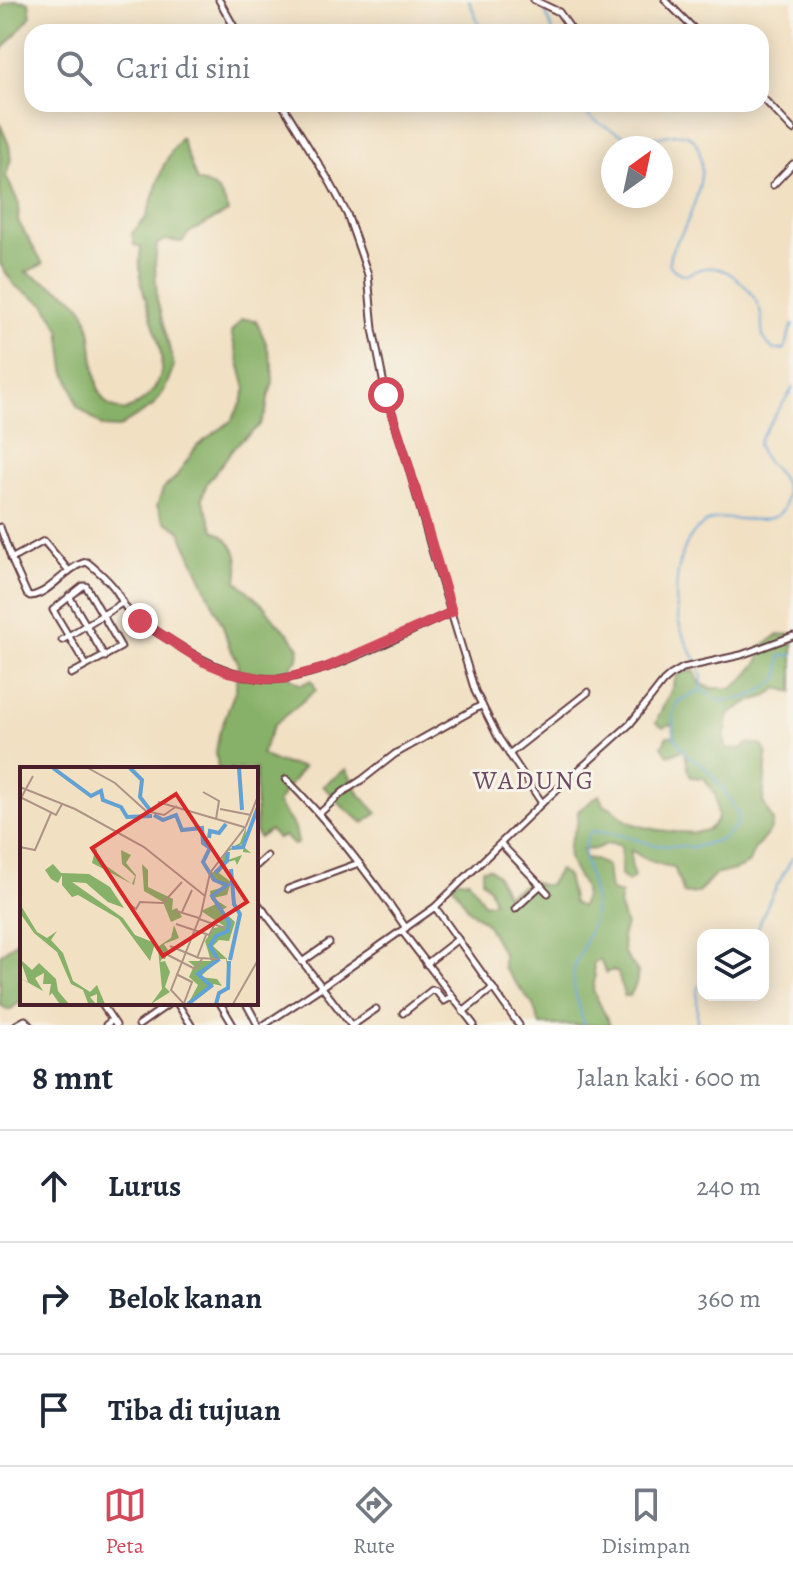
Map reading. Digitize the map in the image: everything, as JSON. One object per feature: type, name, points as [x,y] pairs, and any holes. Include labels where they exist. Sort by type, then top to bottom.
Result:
[{"type":"street","points":[[219,0],[232,24]]},
{"type":"street","points":[[534,0],[559,12],[567,24]]},
{"type":"street","points":[[670,2],[690,24]]},
{"type":"street","points":[[769,104],[793,130]]},
{"type":"street","points":[[287,112],[347,214],[358,246],[368,277],[378,360],[386,395],[468,670],[482,705],[509,754],[542,803]]},
{"type":"street","points":[[773,185],[793,164]]},
{"type":"street","points":[[0,527],[11,559],[30,596],[38,595],[82,562],[87,562],[109,582],[129,612],[140,621],[204,662],[228,672],[265,679],[283,679],[325,668],[452,612]]},
{"type":"street","points":[[11,559],[44,541],[69,571]]},
{"type":"street","points":[[71,674],[121,647],[86,586],[53,610],[86,665]]},
{"type":"street","points":[[69,596],[105,657]]},
{"type":"street","points":[[62,640],[122,603]]},
{"type":"street","points":[[247,1005],[261,1025],[274,1019],[435,907],[542,803],[630,724],[663,682],[683,668],[741,655],[793,636]]},
{"type":"street","points":[[509,754],[588,692]]},
{"type":"street","points":[[320,813],[395,754],[482,705]]},
{"type":"street","points":[[286,779],[320,813],[359,863],[426,964],[474,1025]]},
{"type":"street","points":[[501,844],[548,893]]},
{"type":"street","points":[[258,864],[267,856]]},
{"type":"street","points":[[288,889],[359,863]]},
{"type":"street","points":[[515,909],[541,885]]},
{"type":"street","points":[[258,904],[349,1024],[376,1009]]},
{"type":"street","points":[[435,907],[519,1025]]},
{"type":"street","points":[[258,915],[264,911]]},
{"type":"street","points":[[426,964],[458,939]]},
{"type":"street","points":[[302,962],[329,943]]},
{"type":"street","points":[[463,1012],[494,988]]},
{"type":"street","points":[[403,1013],[432,990],[444,1001],[451,997]]},
{"type":"street","points":[[102,1005],[114,1022],[106,1025]]},
{"type":"street","points":[[139,1025],[167,1005]]},
{"type":"street","points":[[178,1005],[191,1025]]},
{"type":"street","points":[[221,1005],[233,1025]]},
{"type":"street","points":[[274,1019],[279,1025]]},
{"type":"street","points":[[16,1025],[25,1020],[30,1025]]},
{"type":"green space","points":[[15,0],[29,2],[31,16],[0,56],[0,9]]},
{"type":"green space","points":[[0,124],[9,145],[11,159],[6,176],[19,204],[18,221],[43,264],[26,272],[79,303],[88,319],[101,396],[107,404],[124,411],[144,400],[156,387],[161,372],[158,339],[141,280],[141,247],[134,245],[132,233],[146,218],[163,167],[181,138],[197,181],[218,191],[226,205],[228,212],[190,232],[182,242],[165,240],[157,244],[157,300],[174,366],[164,391],[153,406],[118,428],[103,427],[77,406],[65,370],[60,329],[45,304],[15,286],[0,264]]},
{"type":"green space","points":[[242,319],[256,320],[272,364],[273,382],[266,413],[259,426],[237,444],[207,483],[202,498],[214,530],[235,551],[237,581],[264,606],[299,648],[290,677],[301,685],[312,680],[316,690],[274,725],[261,754],[276,762],[303,767],[277,803],[295,828],[298,843],[294,845],[284,836],[278,839],[270,830],[258,836],[258,767],[218,767],[219,734],[236,688],[238,662],[180,531],[165,521],[157,506],[163,489],[175,478],[197,446],[231,421],[241,404],[246,389],[231,332]]},
{"type":"green space","points":[[793,634],[793,692],[778,688],[767,696],[746,703],[729,715],[724,739],[727,750],[750,743],[763,746],[767,755],[763,802],[773,821],[770,831],[754,850],[748,864],[714,875],[698,893],[684,894],[674,867],[651,862],[631,850],[634,877],[628,882],[621,875],[621,846],[609,844],[583,849],[584,858],[607,866],[611,891],[621,894],[619,905],[626,925],[622,937],[624,953],[638,972],[636,984],[630,996],[624,996],[618,973],[612,970],[606,973],[600,960],[593,963],[593,990],[610,1025],[540,1025],[533,1005],[503,967],[503,954],[486,923],[470,911],[452,884],[457,880],[469,880],[484,904],[494,902],[482,880],[482,869],[489,868],[497,875],[506,895],[532,881],[549,885],[559,870],[567,876],[573,903],[581,907],[584,893],[570,861],[569,846],[578,811],[599,795],[604,805],[636,825],[682,832],[703,831],[711,827],[718,819],[716,796],[704,778],[691,777],[683,750],[668,755],[662,746],[667,736],[674,736],[673,724],[663,727],[656,723],[678,672],[694,671],[701,684],[711,688],[732,688],[759,661],[762,646],[778,635]]},
{"type":"green space","points":[[346,769],[360,795],[377,813],[364,823],[323,786]]},
{"type":"green space","points":[[20,938],[20,1002],[9,1010],[0,1005],[0,955]]},
{"type":"waterway","points":[[469,0],[479,24]]},
{"type":"waterway","points":[[544,8],[550,24]]},
{"type":"waterway","points":[[584,112],[622,135],[649,139],[679,134],[693,139],[701,161],[699,187],[669,264],[685,275],[711,268],[736,278],[757,303],[763,335],[774,350],[783,350],[793,325]]},
{"type":"waterway","points":[[697,662],[682,633],[677,610],[677,580],[684,549],[691,537],[713,520],[761,520],[778,515],[783,509],[786,497],[784,482],[758,445],[793,388]]},
{"type":"waterway","points":[[703,691],[721,701],[749,697],[779,678],[781,656],[793,655]]},
{"type":"waterway","points":[[699,668],[702,689]]},
{"type":"waterway","points":[[584,1025],[573,975],[594,916],[594,897],[584,854],[587,838],[592,831],[655,845],[695,847],[722,839],[737,825],[738,814],[724,790],[704,766],[686,754],[674,736],[673,713],[678,701],[702,690]]},
{"type":"waterway","points":[[758,929],[793,857]]},
{"type":"waterway","points":[[697,1001],[697,1025]]},
{"type":"district","name":"WADUNG","points":[[534,780]]},
{"type":"route","points":[[140,621],[204,662],[228,672],[283,679],[325,668],[452,612],[386,395]]}]
